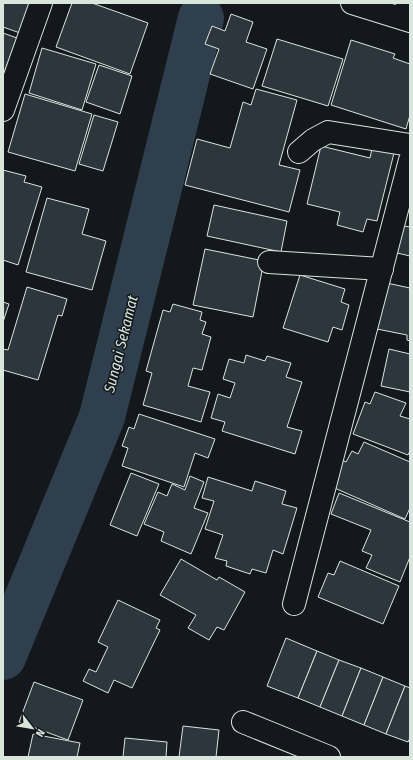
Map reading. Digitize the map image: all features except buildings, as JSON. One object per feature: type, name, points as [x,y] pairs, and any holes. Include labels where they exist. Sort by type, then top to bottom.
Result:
[{"type":"street","points":[[3,110],[41,3]]},
{"type":"street","points":[[352,3],[407,14]]},
{"type":"street","points":[[299,152],[313,140],[328,132],[410,145]]},
{"type":"street","points":[[294,604],[410,160]]},
{"type":"street","points":[[269,262],[382,269]]},
{"type":"street","points":[[243,722],[330,757]]},
{"type":"waterway","name":"Sungai Sekamat","points":[[3,657],[102,417],[201,18]]}]
